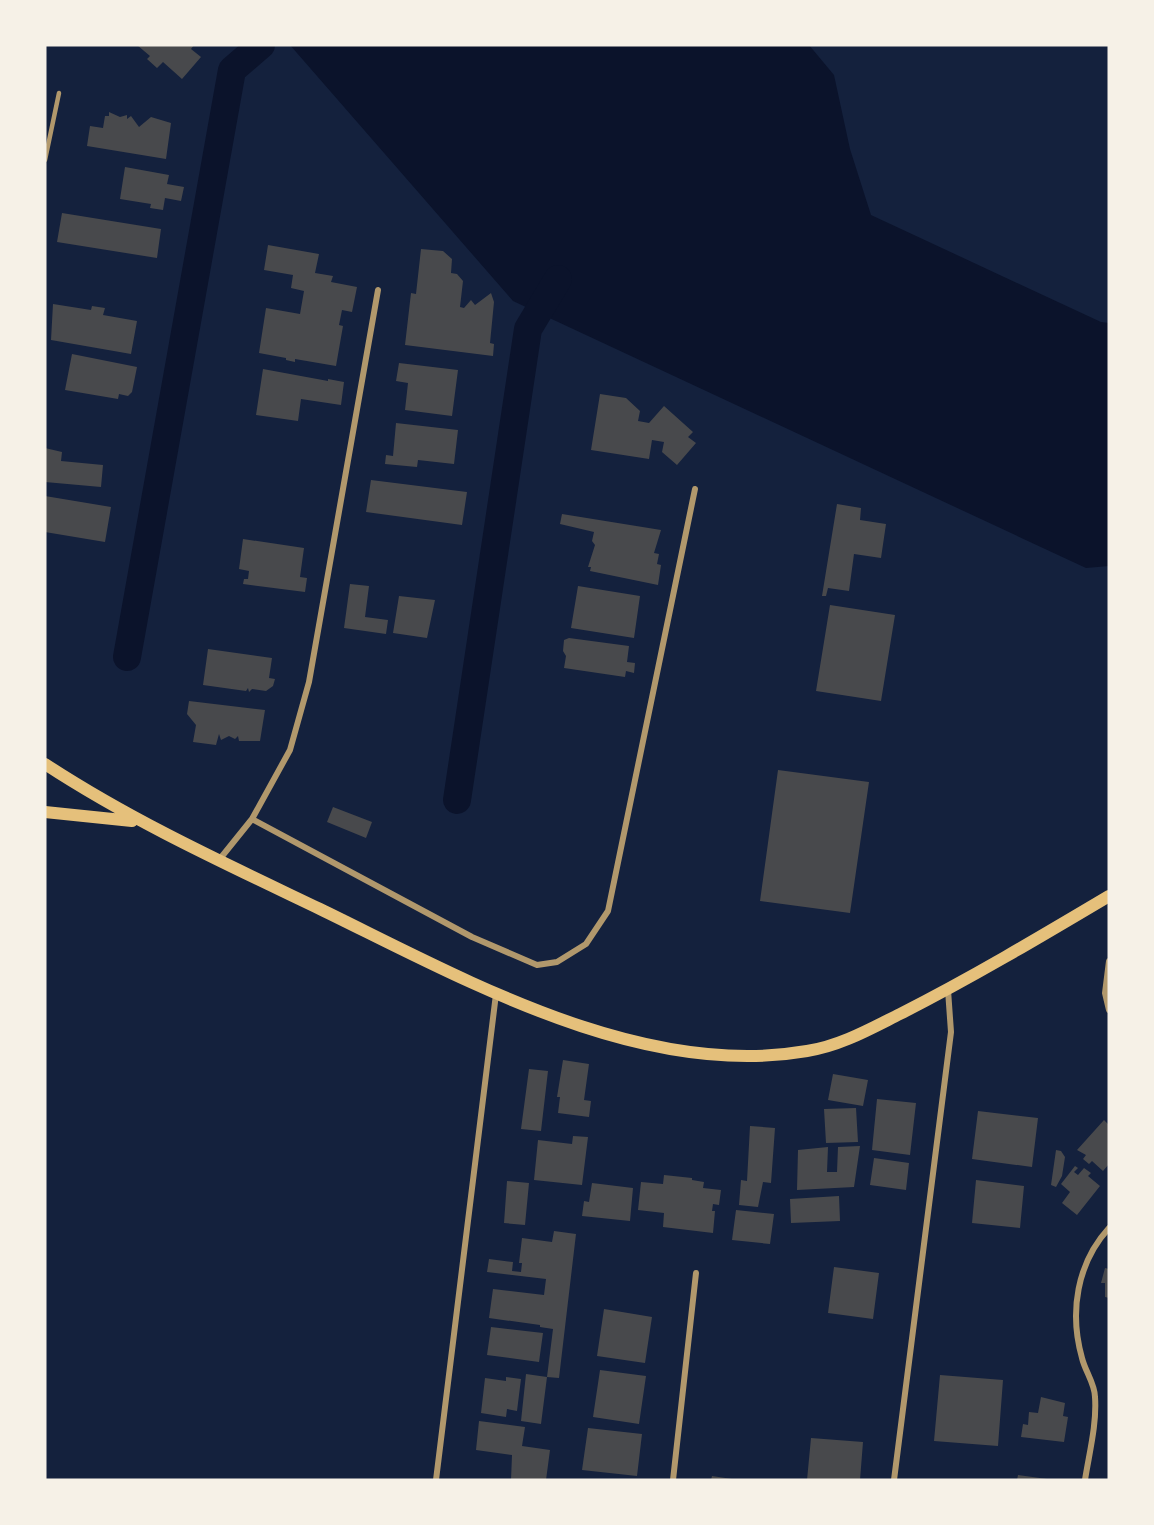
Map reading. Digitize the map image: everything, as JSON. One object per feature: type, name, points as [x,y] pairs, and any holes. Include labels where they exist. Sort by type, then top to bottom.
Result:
[{"type":"main road","points":[[45,764],[142,822],[496,994],[570,1022],[650,1044],[715,1054],[766,1057],[810,1051],[853,1037],[948,990],[1109,896]]},
{"type":"main road","points":[[45,812],[142,822]]},
{"type":"street","points":[[218,860],[252,819],[290,750],[309,682],[378,290]]},
{"type":"street","points":[[252,819],[472,937],[537,965],[557,962],[586,944],[608,911],[695,489]]},
{"type":"street","points":[[1109,962],[1105,993],[1109,1010]]},
{"type":"street","points":[[894,1480],[951,1032],[948,990]]},
{"type":"street","points":[[436,1480],[496,994]]},
{"type":"street","points":[[1085,1480],[1096,1396],[1082,1357],[1076,1329],[1078,1301],[1083,1267],[1094,1245],[1109,1228]]},
{"type":"street","points":[[673,1480],[696,1273]]},
{"type":"lane","points":[[45,160],[59,93]]},
{"type":"water","points":[[290,45],[809,45],[834,75],[850,149],[871,215],[1101,322],[1109,323],[1109,566],[1086,568],[513,301]]},
{"type":"building","points":[[137,45],[194,45],[191,49],[201,57],[182,79],[163,62],[157,68],[147,59],[150,56]]},
{"type":"building","points":[[109,112],[120,117],[127,115],[127,119],[131,116],[139,127],[151,117],[171,123],[166,159],[87,146],[90,126],[103,128],[105,116],[109,116]]},
{"type":"building","points":[[125,167],[169,175],[167,184],[184,187],[181,201],[165,198],[163,210],[150,208],[151,204],[120,199]]},
{"type":"building","points":[[62,213],[161,229],[157,258],[57,242]]},
{"type":"building","points":[[268,245],[319,254],[315,273],[333,276],[331,282],[357,287],[352,312],[342,310],[339,325],[343,326],[336,366],[295,359],[295,362],[259,353],[266,308],[300,314],[304,291],[291,288],[293,275],[264,270]]},
{"type":"building","points":[[421,249],[443,251],[452,259],[451,273],[457,274],[463,281],[460,307],[464,308],[471,300],[475,305],[491,293],[494,302],[490,343],[494,344],[493,356],[405,345],[411,293],[416,294]]},
{"type":"building","points":[[53,304],[91,310],[92,306],[105,308],[103,315],[137,321],[131,354],[51,340]]},
{"type":"building","points":[[72,354],[137,367],[132,392],[128,396],[119,394],[118,399],[65,390]]},
{"type":"building","points":[[399,363],[458,370],[452,416],[405,410],[408,383],[396,381]]},
{"type":"building","points":[[263,369],[344,382],[341,405],[301,399],[298,421],[256,415]]},
{"type":"building","points":[[600,394],[626,398],[640,411],[638,421],[649,423],[664,406],[693,432],[688,437],[696,443],[677,465],[662,452],[664,442],[652,440],[649,459],[591,450]]},
{"type":"building","points":[[396,423],[458,430],[454,464],[418,460],[417,467],[385,464],[386,455],[393,456]]},
{"type":"building","points":[[45,448],[62,452],[61,461],[103,465],[101,487],[45,482]]},
{"type":"building","points":[[371,480],[467,492],[462,525],[366,512]]},
{"type":"building","points":[[45,496],[111,507],[105,542],[45,532]]},
{"type":"building","points":[[837,504],[861,508],[860,520],[886,524],[881,558],[854,554],[849,591],[828,588],[826,596],[822,596]]},
{"type":"building","points":[[562,514],[661,530],[654,553],[659,554],[657,564],[661,565],[658,585],[590,571],[591,567],[588,567],[595,545],[592,541],[594,532],[560,524]]},
{"type":"building","points":[[243,539],[304,548],[300,577],[307,578],[305,592],[243,584],[244,579],[248,579],[249,571],[239,569]]},
{"type":"building","points":[[350,584],[369,586],[365,617],[388,620],[386,634],[344,628]]},
{"type":"building","points":[[578,586],[640,596],[634,638],[571,628]]},
{"type":"building","points":[[399,596],[435,600],[427,638],[393,633]]},
{"type":"building","points":[[830,605],[895,615],[881,701],[816,691]]},
{"type":"building","points":[[569,638],[629,646],[627,662],[635,663],[634,673],[626,671],[625,677],[564,668],[566,656],[563,651],[564,640]]},
{"type":"building","points":[[208,649],[272,658],[269,678],[275,679],[273,686],[266,691],[252,689],[249,692],[248,688],[246,691],[203,685]]},
{"type":"building","points":[[189,701],[265,710],[260,741],[239,741],[238,736],[235,739],[229,736],[221,740],[219,734],[216,745],[193,742],[196,725],[187,714]]},
{"type":"building","points":[[778,770],[869,782],[850,913],[760,901]]},
{"type":"building","points":[[333,807],[372,822],[366,838],[327,822]]},
{"type":"building","points":[[563,1060],[589,1064],[584,1100],[591,1101],[589,1117],[558,1113],[560,1097],[557,1097]]},
{"type":"building","points":[[529,1069],[548,1071],[541,1131],[521,1129]]},
{"type":"building","points":[[833,1074],[868,1080],[863,1106],[828,1100]]},
{"type":"building","points":[[877,1099],[916,1103],[910,1155],[872,1150]]},
{"type":"building","points":[[856,1108],[858,1142],[826,1143],[824,1109]]},
{"type":"building","points":[[978,1111],[1038,1118],[1032,1167],[972,1159]]},
{"type":"building","points":[[1104,1120],[1109,1125],[1109,1164],[1103,1171],[1092,1161],[1089,1164],[1083,1159],[1086,1155],[1077,1150]]},
{"type":"building","points":[[750,1126],[775,1128],[771,1183],[763,1182],[758,1207],[739,1205],[741,1180],[747,1181]]},
{"type":"building","points":[[573,1136],[588,1137],[582,1185],[534,1180],[538,1140],[572,1144]]},
{"type":"building","points":[[860,1146],[854,1187],[797,1190],[798,1150],[828,1147],[827,1172],[837,1172],[838,1147]]},
{"type":"building","points":[[1056,1150],[1061,1151],[1065,1157],[1062,1176],[1056,1187],[1051,1185]]},
{"type":"building","points":[[874,1158],[909,1163],[906,1190],[870,1185]]},
{"type":"building","points":[[1075,1166],[1078,1168],[1074,1172],[1078,1175],[1084,1168],[1091,1173],[1088,1176],[1100,1186],[1077,1215],[1062,1203],[1070,1192],[1061,1184]]},
{"type":"building","points":[[664,1175],[692,1178],[692,1180],[704,1182],[703,1188],[721,1190],[719,1205],[713,1204],[712,1211],[715,1211],[713,1233],[663,1227],[664,1213],[638,1210],[641,1182],[663,1184]]},
{"type":"building","points":[[976,1180],[1024,1186],[1020,1228],[972,1223]]},
{"type":"building","points":[[507,1181],[529,1183],[525,1225],[504,1223]]},
{"type":"building","points":[[592,1183],[633,1188],[630,1221],[582,1216],[584,1201],[589,1202]]},
{"type":"building","points":[[839,1196],[840,1221],[791,1223],[790,1199]]},
{"type":"building","points":[[736,1210],[774,1214],[770,1244],[732,1240]]},
{"type":"building","points":[[554,1231],[576,1234],[559,1378],[547,1377],[553,1329],[489,1318],[493,1289],[544,1295],[546,1279],[487,1272],[489,1259],[513,1262],[512,1271],[521,1272],[522,1263],[519,1263],[522,1238],[552,1242]]},
{"type":"building","points":[[834,1267],[879,1273],[873,1319],[828,1313]]},
{"type":"building","points":[[1105,1268],[1109,1269],[1109,1298],[1105,1297],[1105,1283],[1101,1283]]},
{"type":"building","points":[[604,1309],[652,1317],[645,1363],[597,1356]]},
{"type":"building","points":[[491,1327],[543,1333],[539,1362],[487,1355]]},
{"type":"building","points":[[600,1370],[646,1376],[639,1424],[593,1417]]},
{"type":"building","points":[[526,1374],[547,1377],[541,1424],[521,1421]]},
{"type":"building","points":[[940,1375],[1003,1380],[998,1446],[934,1441]]},
{"type":"building","points":[[506,1377],[521,1379],[517,1411],[507,1409],[506,1417],[481,1413],[485,1378],[506,1381]]},
{"type":"building","points":[[1041,1397],[1065,1403],[1063,1416],[1068,1417],[1064,1442],[1021,1437],[1023,1424],[1028,1425],[1029,1412],[1038,1413]]},
{"type":"building","points":[[479,1421],[525,1427],[522,1446],[550,1450],[546,1480],[511,1480],[512,1455],[476,1450]]},
{"type":"building","points":[[588,1428],[642,1434],[637,1476],[582,1470]]},
{"type":"building","points":[[811,1438],[863,1442],[860,1480],[807,1480]]},
{"type":"building","points":[[1018,1475],[1047,1479],[1047,1480],[1017,1480]]},
{"type":"building","points":[[712,1476],[732,1479],[732,1480],[711,1480]]},
{"type":"waterway","points":[[127,657],[232,70],[261,45]]},
{"type":"waterway","points":[[457,800],[528,329],[558,279]]}]
